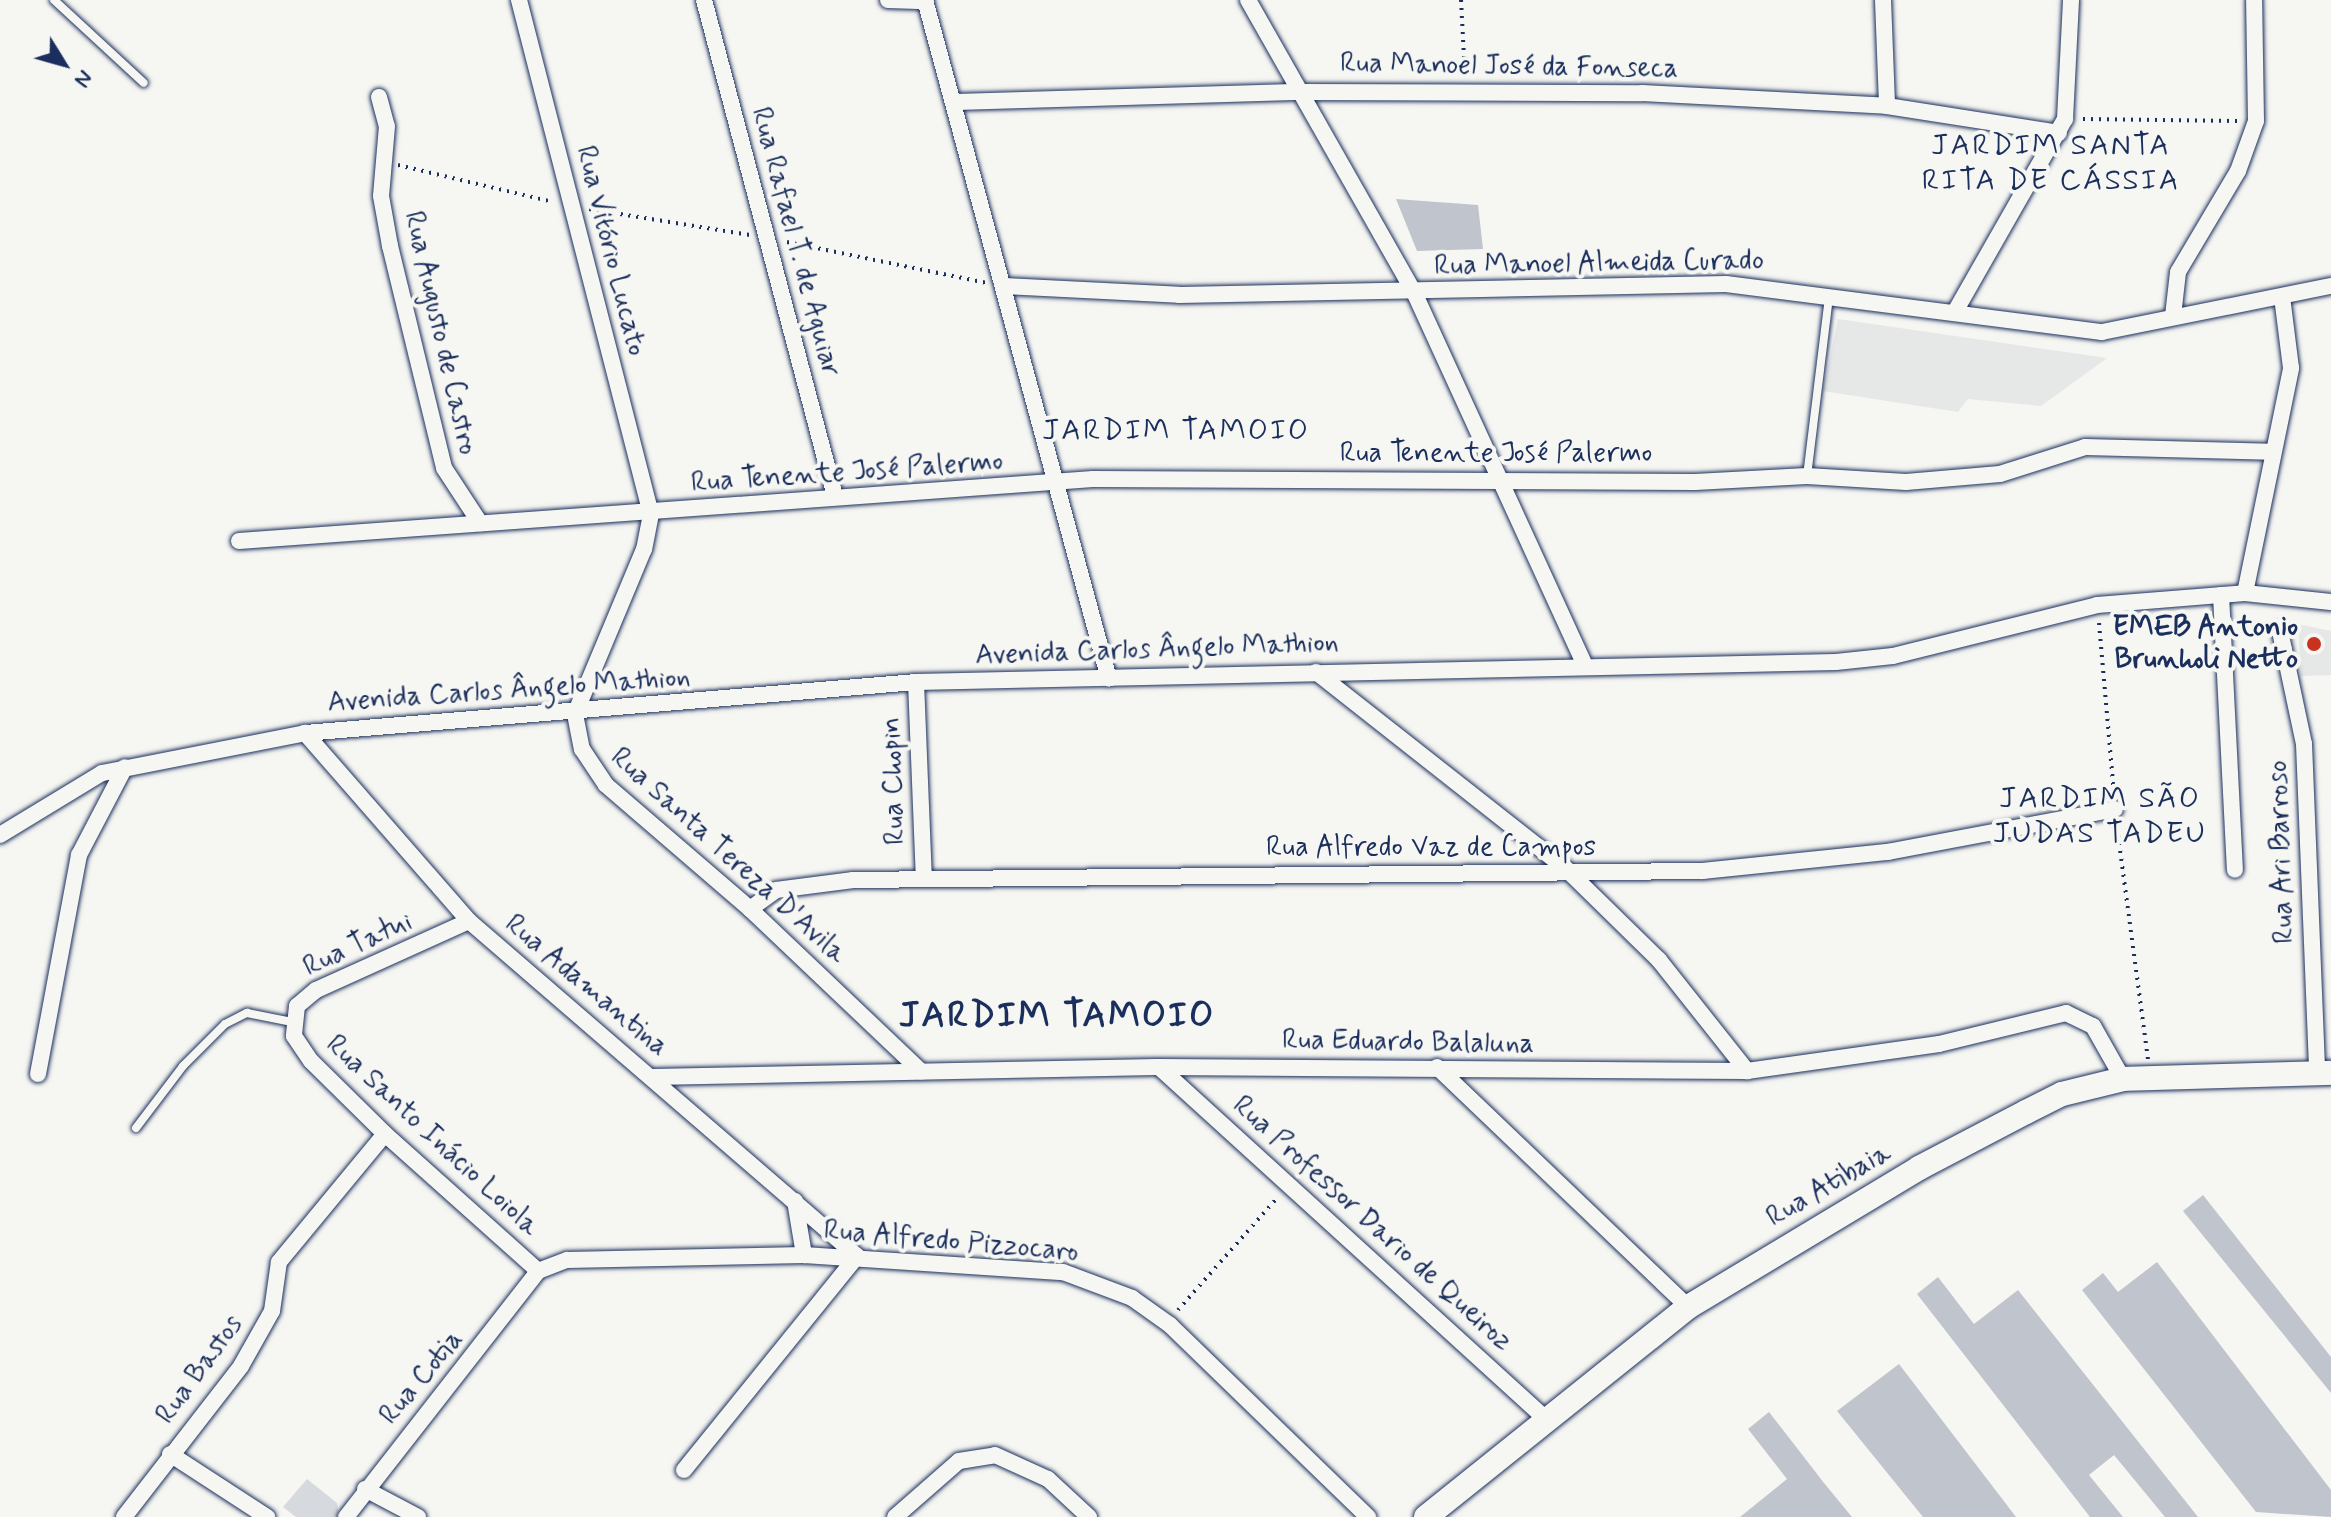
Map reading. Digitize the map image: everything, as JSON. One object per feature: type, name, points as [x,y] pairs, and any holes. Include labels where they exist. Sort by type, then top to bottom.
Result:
[{"type":"main road","name":"Rua Atibaia","points":[[1426,1517],[1688,1307],[1987,1132],[2062,1094],[2123,1079],[2151,1076],[2324,1073]]},
{"type":"street","name":"Rua Vitório Lucato","points":[[519,0],[651,514]]},
{"type":"street","name":"Rua Rafael T. de Aguiar","points":[[704,0],[835,496]]},
{"type":"street","points":[[888,0],[926,0],[956,102],[1054,484],[1109,679]]},
{"type":"street","points":[[1248,0],[1414,292],[1497,480],[1585,666]]},
{"type":"street","points":[[1883,0],[1887,106]]},
{"type":"street","points":[[1956,310],[2062,126],[2071,0]]},
{"type":"street","points":[[2173,316],[2178,272],[2238,171],[2256,121],[2254,0]]},
{"type":"street","name":"Rua Manoel José da Fonseca","points":[[956,102],[1302,92],[1465,91],[1887,106],[2062,126]]},
{"type":"street","name":"Rua Augusto de Castro","points":[[379,97],[387,126],[384,218],[444,468],[480,523]]},
{"type":"street","name":"Rua Manoel Almeida Curado","points":[[1004,286],[1179,295],[1681,284],[1829,295],[1956,310],[2077,332],[2132,328],[2173,316],[2331,286]]},
{"type":"street","points":[[2245,593],[2270,452],[2291,368],[2282,297]]},
{"type":"street","name":"Rua Tenente José Palermo","points":[[239,541],[651,514],[835,496],[1054,484],[1807,476],[1966,479],[2085,447],[2270,452]]},
{"type":"street","points":[[575,714],[644,549],[651,514]]},
{"type":"street","name":"Avenida Carlos Ângelo Mathion","points":[[0,835],[66,792],[125,767],[305,733],[575,714],[916,682],[1893,656],[2097,605],[2245,593],[2331,602]]},
{"type":"street","points":[[2221,595],[2235,870]]},
{"type":"street","name":"Rua Ari Barroso","points":[[2280,631],[2304,744],[2324,1073]]},
{"type":"street","points":[[1316,672],[1566,869],[1659,960],[1747,1071]]},
{"type":"street","name":"Rua Chopin","points":[[916,682],[924,877]]},
{"type":"street","name":"Rua Santa Tereza D'Avila","points":[[575,714],[585,757],[606,785],[750,909],[921,1071]]},
{"type":"street","name":"Rua Adamantina","points":[[305,733],[469,921],[857,1256]]},
{"type":"street","points":[[38,1074],[79,855],[125,767]]},
{"type":"street","name":"Rua Alfredo Vaz de Campos","points":[[750,909],[776,890],[810,882],[924,877],[1566,869],[1631,873],[1802,863],[2115,809]]},
{"type":"street","name":"Rua Tatui","points":[[293,1029],[297,1006],[316,990],[469,921]]},
{"type":"street","name":"Rua Eduardo Balaluna","points":[[653,1077],[1159,1067],[1747,1071],[1939,1044],[2066,1013],[2093,1026],[2123,1079]]},
{"type":"street","name":"Rua Santo Inácio Loiola","points":[[293,1029],[385,1134],[538,1271]]},
{"type":"street","name":"Rua Professor Dario de Queiroz","points":[[1159,1067],[1548,1421]]},
{"type":"street","points":[[1437,1067],[1688,1307]]},
{"type":"street","name":"Rua Bastos","points":[[124,1517],[170,1454],[227,1388],[265,1327],[279,1262],[385,1134]]},
{"type":"street","points":[[794,1200],[804,1255]]},
{"type":"street","name":"Rua Alfredo Pizzocaro","points":[[538,1271],[567,1260],[804,1255],[857,1256],[1063,1272],[1132,1298],[1170,1325],[1368,1517]]},
{"type":"street","points":[[684,1470],[857,1256]]},
{"type":"street","name":"Rua Cotia","points":[[346,1517],[538,1271]]},
{"type":"street","points":[[170,1454],[267,1517]]},
{"type":"street","points":[[895,1517],[959,1461],[995,1455],[1048,1479],[1089,1517]]},
{"type":"street","points":[[365,1489],[418,1517]]},
{"type":"lane","points":[[54,0],[144,83]]},
{"type":"lane","points":[[1807,476],[1829,295]]},
{"type":"lane","points":[[136,1128],[183,1066],[225,1024],[247,1013],[293,1029]]},
{"type":"path","points":[[1461,0],[1465,91]]},
{"type":"path","points":[[2062,126],[2256,121]]},
{"type":"path","points":[[385,162],[572,206],[766,237],[1004,286]]},
{"type":"path","points":[[2097,605],[2115,809],[2151,1076]]},
{"type":"path","points":[[1180,1306],[1290,1183]]},
{"type":"shaded area","points":[[1838,319],[2107,358],[2041,406],[1968,399],[1958,412],[1823,391]]},
{"type":"shaded area","name":"EMEB Antonio Brunholi Netto","points":[[2298,624],[2331,631],[2331,675],[2301,676]]},
{"type":"shaded area","points":[[307,1479],[337,1503],[339,1517],[296,1517],[283,1507]]},
{"type":"building","points":[[1396,199],[1478,205],[1483,249],[1417,251]]},
{"type":"building","points":[[2203,1195],[2331,1357],[2331,1393],[2183,1211]]},
{"type":"building","points":[[2157,1262],[2331,1490],[2331,1517],[2256,1512],[2082,1290],[2103,1273],[2118,1292]]},
{"type":"building","points":[[1938,1277],[1974,1324],[2018,1290],[2198,1517],[2165,1517],[2114,1455],[2089,1475],[2123,1517],[2090,1517],[1917,1294]]},
{"type":"building","points":[[1899,1364],[2016,1517],[1923,1517],[1837,1411]]},
{"type":"building","points":[[1769,1412],[1852,1517],[1740,1517],[1787,1479],[1748,1429]]},
{"type":"place","name":"EMEB Antonio Brunholi Netto","points":[[2314,644]]},
{"type":"district","name":"JARDIM SANTA RITA DE CÁSSIA","points":[[2051,163]]},
{"type":"district","name":"JARDIM TAMOIO","points":[[1176,431]]},
{"type":"district","name":"JARDIM SÃO JUDAS TADEU","points":[[2100,816]]},
{"type":"district","name":"JARDIM TAMOIO","points":[[1057,1017]]}]
